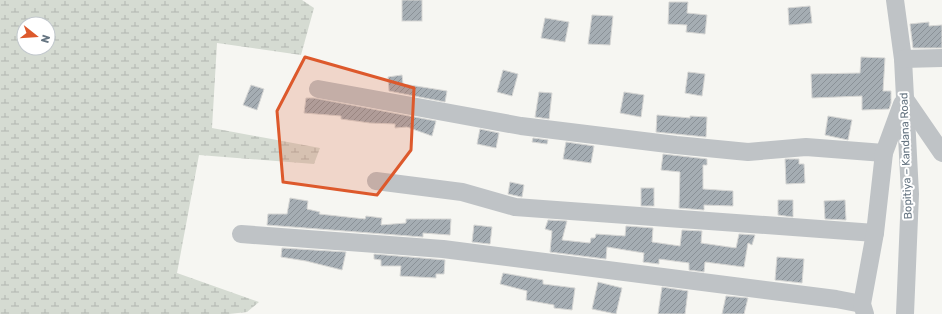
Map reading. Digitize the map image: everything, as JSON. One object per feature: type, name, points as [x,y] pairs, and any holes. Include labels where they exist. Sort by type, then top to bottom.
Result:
[{"type":"street","name":"Bopitiya – Kandana Road","points":[[895,0],[903,59],[910,194],[906,313]]},
{"type":"street","points":[[903,59],[942,58]]},
{"type":"street","points":[[318,89],[521,126],[676,145],[748,152],[806,147],[884,153]]},
{"type":"street","points":[[241,234],[443,249],[836,299],[864,309],[875,233],[884,153],[904,98]]},
{"type":"street","points":[[904,98],[942,153]]},
{"type":"street","points":[[376,181],[462,192],[515,207],[875,233]]},
{"type":"highlighted area","points":[[305,57],[414,88],[411,150],[377,195],[283,182],[277,111]]},
{"type":"green space","points":[[0,0],[302,0],[314,8],[301,55],[217,43],[212,128],[320,148],[314,164],[199,155],[177,273],[259,302],[247,312],[229,314],[0,314]]},
{"type":"building","points":[[402,0],[422,0],[422,21],[402,21]]},
{"type":"building","points":[[669,2],[688,2],[687,13],[707,15],[705,34],[686,32],[687,25],[668,24]]},
{"type":"building","points":[[810,6],[812,23],[789,25],[788,8]]},
{"type":"building","points":[[592,15],[613,16],[610,45],[588,44]]},
{"type":"building","points":[[545,18],[569,22],[565,42],[541,38]]},
{"type":"building","points":[[929,22],[929,26],[942,25],[942,48],[913,48],[910,24]]},
{"type":"building","points":[[861,57],[885,58],[883,91],[891,91],[891,103],[889,109],[862,110],[862,96],[812,98],[811,74],[860,73]]},
{"type":"building","points":[[503,70],[518,74],[512,96],[497,92]]},
{"type":"building","points":[[688,72],[705,74],[702,96],[685,93]]},
{"type":"building","points":[[402,75],[403,84],[447,91],[445,102],[389,91],[388,77]]},
{"type":"building","points":[[251,85],[264,89],[257,110],[243,105]]},
{"type":"building","points":[[539,92],[552,93],[549,119],[535,117]]},
{"type":"building","points":[[624,92],[644,95],[641,117],[620,113]]},
{"type":"building","points":[[306,98],[314,98],[436,121],[432,136],[407,127],[395,128],[395,124],[370,123],[341,119],[341,116],[304,113]]},
{"type":"building","points":[[657,115],[690,118],[690,116],[707,117],[706,137],[656,132]]},
{"type":"building","points":[[828,116],[852,120],[848,140],[825,135]]},
{"type":"building","points":[[480,129],[499,133],[496,148],[477,144]]},
{"type":"building","points":[[533,138],[548,140],[547,144],[532,142]]},
{"type":"building","points":[[566,142],[594,146],[591,163],[563,159]]},
{"type":"building","points":[[663,154],[707,159],[707,165],[703,165],[703,189],[733,191],[733,206],[704,205],[704,210],[679,208],[680,172],[661,170]]},
{"type":"building","points":[[785,159],[799,159],[799,164],[804,164],[805,183],[786,184]]},
{"type":"building","points":[[510,182],[524,185],[522,197],[508,194]]},
{"type":"building","points":[[641,188],[654,188],[654,206],[641,206]]},
{"type":"building","points":[[290,198],[308,201],[307,209],[320,212],[319,214],[365,219],[366,216],[382,218],[381,225],[406,223],[406,219],[451,219],[450,235],[423,233],[423,237],[267,225],[268,214],[287,214]]},
{"type":"building","points":[[778,200],[793,200],[793,217],[778,215]]},
{"type":"building","points":[[845,200],[846,220],[825,219],[824,201]]},
{"type":"building","points":[[548,220],[567,221],[562,240],[590,243],[591,238],[595,238],[596,234],[625,236],[626,226],[653,228],[652,242],[680,246],[682,230],[702,231],[701,243],[736,248],[739,234],[755,235],[752,245],[748,243],[744,267],[705,262],[704,272],[689,270],[689,263],[659,259],[659,264],[643,262],[644,253],[607,247],[606,259],[550,252],[552,231],[545,229]]},
{"type":"building","points":[[474,225],[492,227],[490,244],[472,242]]},
{"type":"building","points":[[282,248],[346,252],[342,270],[306,261],[281,257]]},
{"type":"building","points":[[374,254],[445,260],[444,274],[436,274],[436,278],[400,276],[401,266],[381,266],[381,260],[374,259]]},
{"type":"building","points":[[777,257],[804,259],[802,283],[775,280]]},
{"type":"building","points":[[503,273],[543,280],[543,284],[575,288],[572,310],[554,308],[554,305],[526,300],[527,291],[500,284]]},
{"type":"building","points":[[598,282],[622,288],[616,314],[592,309]]},
{"type":"building","points":[[662,287],[688,291],[685,314],[658,314]]},
{"type":"building","points":[[726,296],[748,298],[744,314],[722,314]]}]
